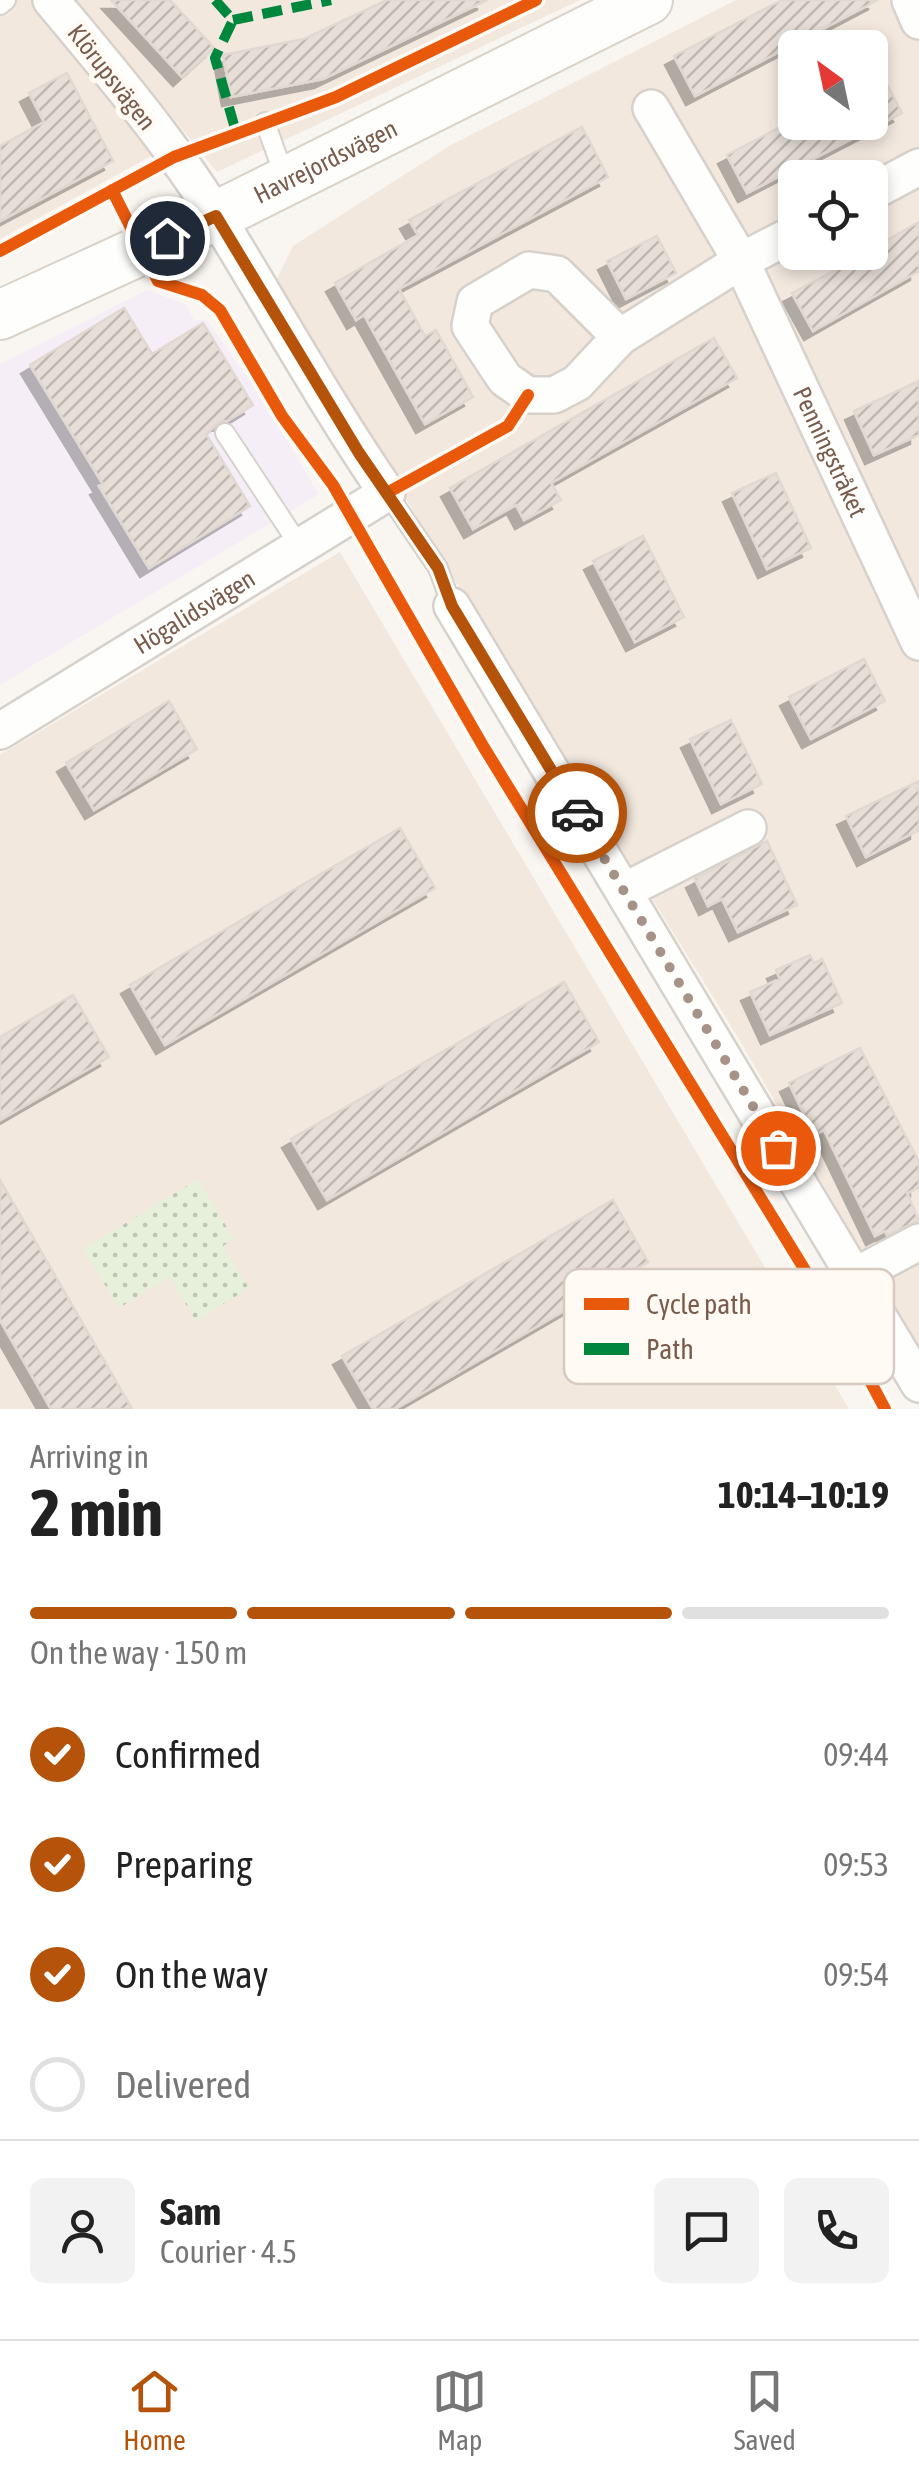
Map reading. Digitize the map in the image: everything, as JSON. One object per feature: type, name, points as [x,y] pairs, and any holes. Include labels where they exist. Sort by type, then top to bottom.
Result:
[{"type":"street","points":[[910,0],[919,21]]},
{"type":"street","name":"Klörupsvägen","points":[[53,1],[137,104],[216,216],[387,493]]},
{"type":"street","name":"Havrejordsvägen","points":[[0,315],[286,182],[620,6]]},
{"type":"street","name":"Penningstråket","points":[[651,108],[741,261],[919,642]]},
{"type":"street","points":[[888,184],[919,168]]},
{"type":"street","points":[[620,337],[778,242]]},
{"type":"street","name":"Högalidsvägen","points":[[0,731],[387,493]]},
{"type":"street","name":"Klörupsvägen","points":[[452,606],[851,1269]]},
{"type":"street","points":[[624,891],[748,828]]},
{"type":"street","points":[[868,1269],[919,1242]]},
{"type":"street","name":"Klörupsvägen","points":[[894,1342],[919,1384]]},
{"type":"lane","points":[[0,5],[6,0]]},
{"type":"lane","points":[[264,122],[286,182]]},
{"type":"lane","points":[[225,433],[298,545]]},
{"type":"lane","name":"Klörupsvägen","points":[[387,493],[438,568],[452,606]]},
{"type":"shaded area","points":[[0,0],[69,0],[151,156],[0,239]]},
{"type":"shaded area","points":[[77,0],[580,0],[217,172]]},
{"type":"shaded area","points":[[736,0],[919,0],[919,1350],[894,1307],[894,1269],[872,1269],[736,1034],[449,571],[276,281],[293,246],[449,146]]},
{"type":"shaded area","points":[[147,290],[185,304],[194,320],[207,320],[263,400],[319,494],[0,685],[0,364]]},
{"type":"shaded area","points":[[340,552],[766,1269],[564,1269],[564,1384],[834,1384],[849,1409],[0,1409],[0,755]]},
{"type":"green space","points":[[198,1179],[234,1239],[223,1246],[249,1288],[196,1321],[169,1277],[119,1308],[83,1249]]},
{"type":"building","points":[[111,0],[170,0],[214,48],[182,77]]},
{"type":"building","points":[[387,0],[487,0],[323,79],[231,97],[223,55],[304,39]]},
{"type":"building","points":[[782,0],[878,0],[821,30],[778,30],[778,52],[695,96],[674,56]]},
{"type":"building","points":[[67,73],[113,161],[0,221],[0,146],[44,122],[29,93]]},
{"type":"building","points":[[888,86],[902,113],[888,120]]},
{"type":"building","points":[[582,127],[608,177],[399,289],[425,336],[436,330],[473,397],[425,424],[364,315],[356,320],[335,283],[418,235],[409,220]]},
{"type":"building","points":[[778,128],[778,140],[850,140],[811,160],[778,160],[778,177],[747,193],[727,155]]},
{"type":"building","points":[[919,222],[919,271],[813,331],[792,293],[836,270],[888,270],[888,240]]},
{"type":"building","points":[[657,236],[676,273],[626,299],[607,261]]},
{"type":"building","points":[[124,308],[152,354],[203,323],[253,405],[219,422],[206,434],[250,506],[149,568],[30,365]]},
{"type":"building","points":[[714,338],[737,378],[551,483],[561,500],[524,520],[516,505],[473,529],[450,488]]},
{"type":"building","points":[[919,381],[919,435],[874,455],[854,411]]},
{"type":"building","points":[[776,473],[811,548],[767,569],[732,493]]},
{"type":"building","points":[[643,536],[684,617],[635,642],[593,561]]},
{"type":"building","points":[[864,659],[885,701],[811,739],[789,697]]},
{"type":"building","points":[[169,701],[197,749],[94,810],[66,763]]},
{"type":"building","points":[[731,720],[762,784],[721,804],[690,739]]},
{"type":"building","points":[[919,781],[919,830],[866,857],[846,816]]},
{"type":"building","points":[[400,828],[435,888],[165,1045],[130,985]]},
{"type":"building","points":[[767,841],[797,905],[738,932],[722,899],[708,906],[695,879]]},
{"type":"building","points":[[810,955],[814,963],[822,959],[842,1003],[770,1035],[750,992],[780,979],[776,970]]},
{"type":"building","points":[[564,982],[599,1042],[327,1200],[291,1139]]},
{"type":"building","points":[[73,995],[109,1057],[0,1120],[0,1037]]},
{"type":"building","points":[[860,1048],[919,1162],[919,1188],[907,1193],[919,1221],[887,1235],[885,1231],[875,1236],[824,1130],[814,1135],[789,1083]]},
{"type":"building","points":[[0,1180],[132,1409],[51,1409],[0,1320]]},
{"type":"building","points":[[613,1200],[648,1262],[636,1269],[564,1269],[564,1311],[395,1409],[373,1409],[342,1356]]},
{"type":"marked path","points":[[215,0],[233,20],[215,58],[236,132]]},
{"type":"marked path","points":[[233,20],[331,0]]},
{"type":"cycle path","points":[[0,251],[174,157],[336,97],[536,0]]},
{"type":"cycle path","points":[[112,190],[158,281],[202,295],[220,310],[282,416],[333,485],[483,746],[804,1269]]},
{"type":"cycle path","points":[[387,493],[508,426],[528,395]]},
{"type":"cycle path","points":[[872,1384],[885,1409]]},
{"type":"way so far","points":[[577,813],[778,1148]]},
{"type":"route","points":[[167,238],[216,216],[359,453],[438,568],[452,606],[577,813]]}]
